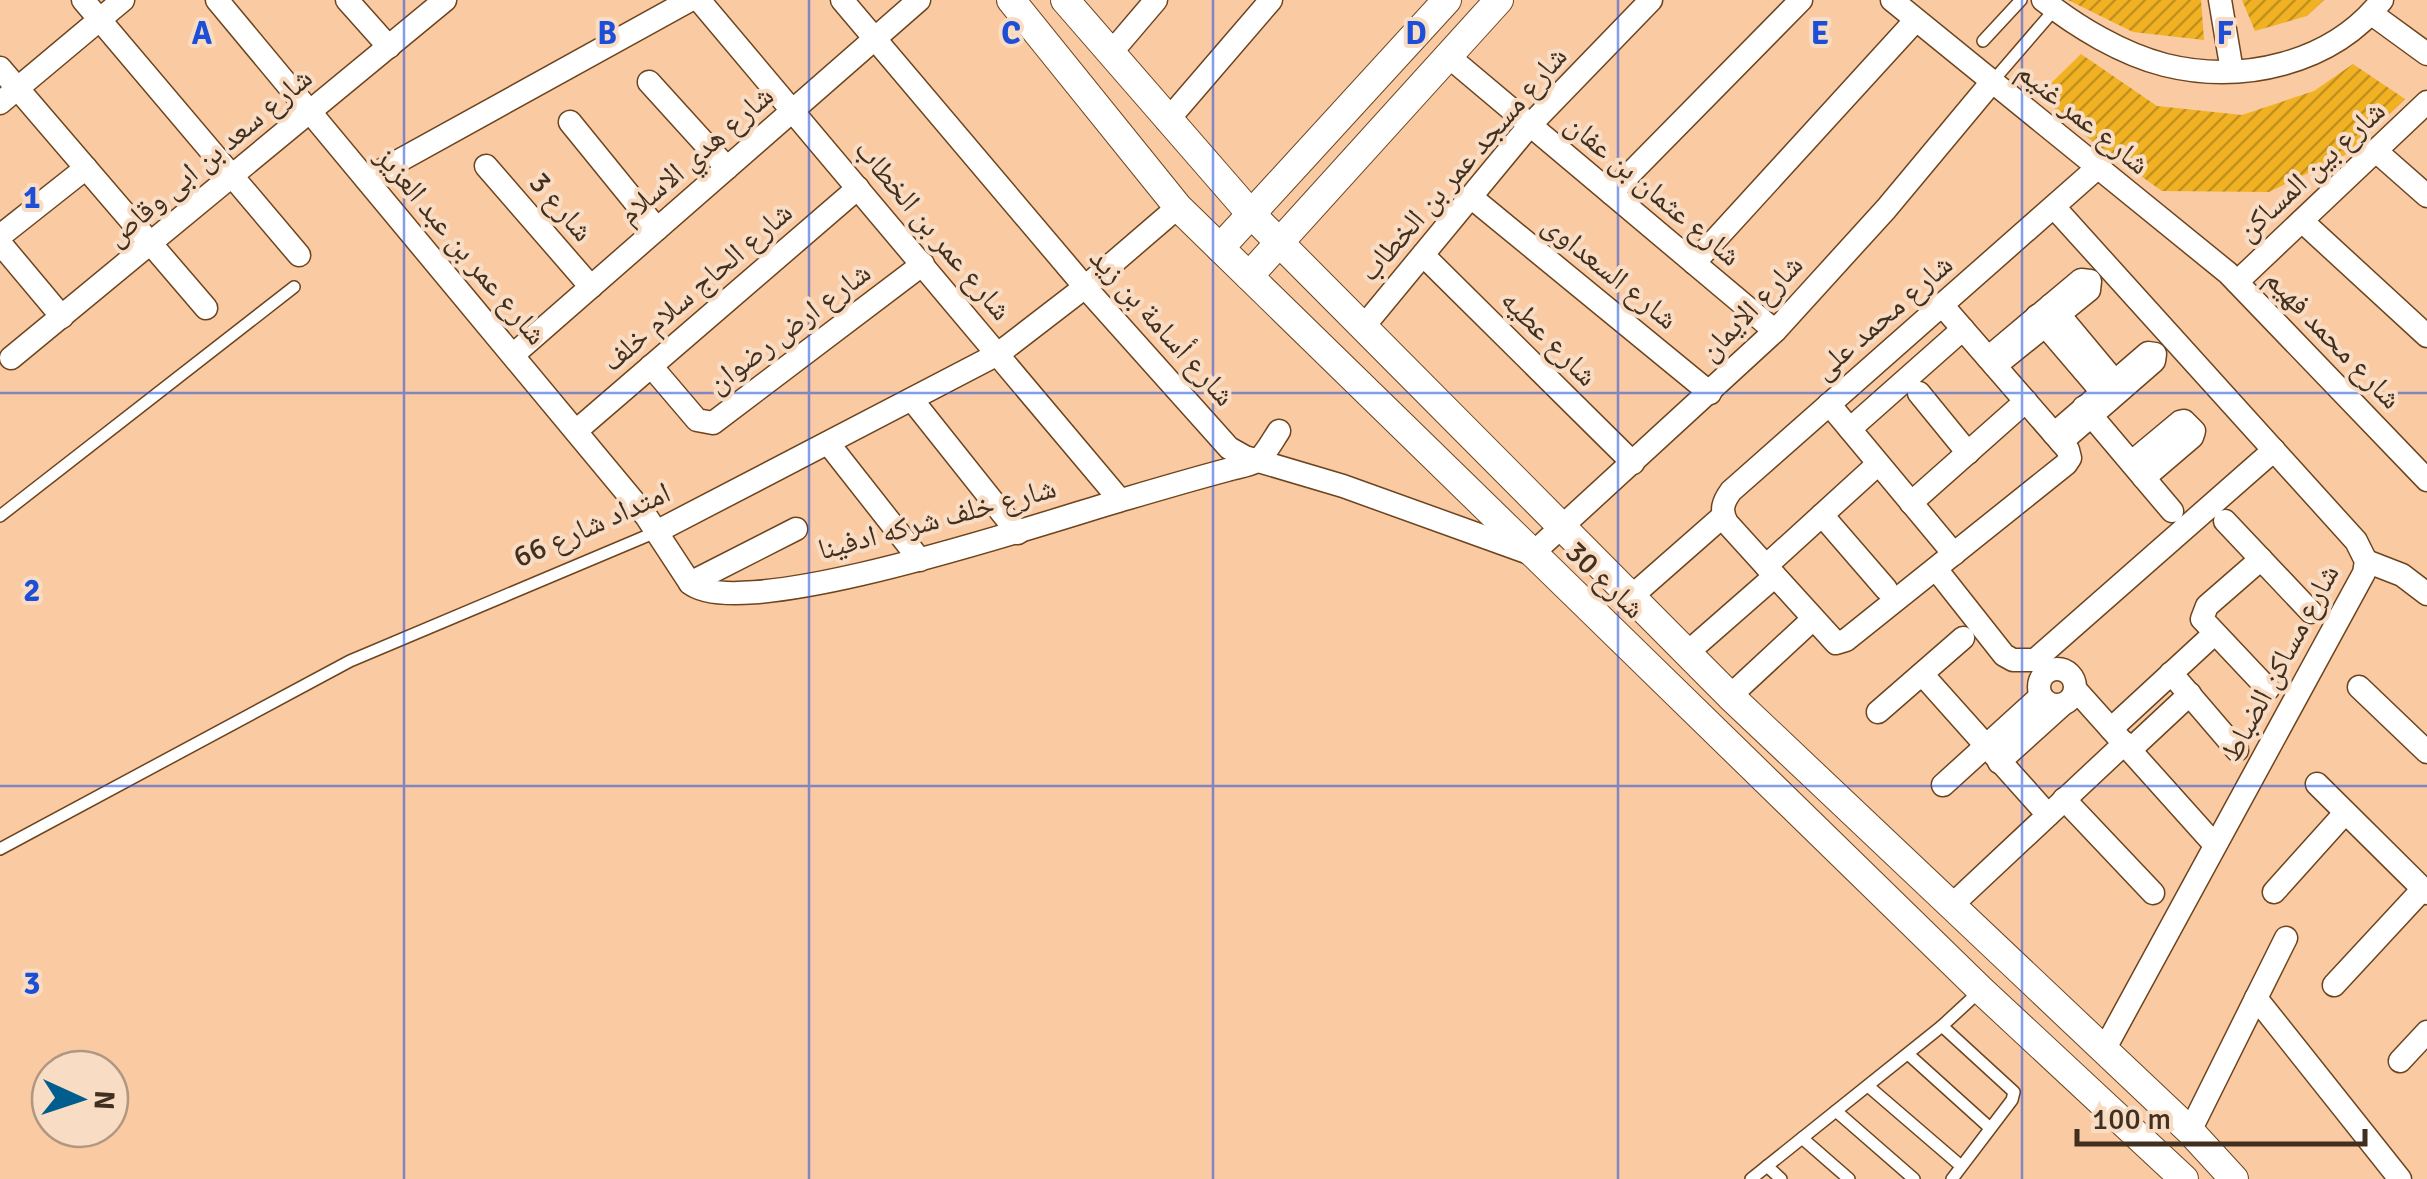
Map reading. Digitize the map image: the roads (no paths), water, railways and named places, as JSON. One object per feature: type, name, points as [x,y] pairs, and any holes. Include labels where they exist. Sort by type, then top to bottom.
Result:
[{"type":"street","points":[[82,0],[299,255]]},
{"type":"street","points":[[9,96],[124,0]]},
{"type":"street","name":"شارع عمر بن عبد العزيز","points":[[217,0],[656,532]]},
{"type":"street","points":[[347,0],[389,47]]},
{"type":"street","name":"شارع سعد بن ابى وقاص","points":[[11,358],[444,0]]},
{"type":"street","points":[[366,179],[690,0]]},
{"type":"street","name":"شارع عمر بن الخطاب","points":[[699,0],[1120,500]]},
{"type":"street","name":"شارع أسامة بن زيد","points":[[842,0],[1085,287],[1229,448],[1257,461],[1343,486],[1532,554]]},
{"type":"street","name":"شارع هدي الاسلام","points":[[513,355],[919,0]]},
{"type":"street","name":"شارع 30","points":[[1011,0],[1178,206],[1981,990],[2184,1179]]},
{"type":"street","name":"شارع 30","points":[[1065,0],[1251,214],[1730,696],[2190,1131],[2234,1179]]},
{"type":"street","points":[[1167,121],[1271,0]]},
{"type":"street","points":[[1220,248],[1447,0]]},
{"type":"street","points":[[1249,276],[1499,0]]},
{"type":"street","name":"شارع مسجد عمر بن الخطاب","points":[[1364,326],[1530,126],[1651,0]]},
{"type":"street","points":[[1611,194],[1800,0]]},
{"type":"street","name":"شارع عمر غنيم","points":[[1892,0],[2237,282]]},
{"type":"street","points":[[2220,0],[2232,71]]},
{"type":"street","points":[[1110,54],[1167,1]]},
{"type":"street","points":[[2049,4],[2116,46],[2163,64],[2208,72],[2295,61],[2336,43],[2377,7],[2427,54]]},
{"type":"street","points":[[1694,262],[1915,21]]},
{"type":"street","name":"شارع عثمان بن عفان","points":[[1448,56],[1775,331]]},
{"type":"street","points":[[0,68],[9,96],[86,168],[206,308]]},
{"type":"street","points":[[649,82],[727,168]]},
{"type":"street","name":"شارع الايمان","points":[[1532,554],[1775,331],[1886,209],[1992,83]]},
{"type":"street","name":"شارع بين المساكن","points":[[2237,282],[2427,102]]},
{"type":"street","points":[[570,122],[657,229]]},
{"type":"street","points":[[2376,151],[2427,196]]},
{"type":"street","name":"شارع 3","points":[[486,166],[592,286]]},
{"type":"street","points":[[62,316],[0,240],[86,168]]},
{"type":"street","name":"شارع محمد على","points":[[1632,596],[1725,519],[1724,500],[1731,491],[2096,169]]},
{"type":"street","name":"شارع الحاج سلام خلف","points":[[576,431],[858,188]]},
{"type":"street","name":"شارع السعداوى","points":[[1471,197],[1710,393]]},
{"type":"street","name":"امتداد شارع 66","points":[[656,532],[998,354],[1085,287],[1178,206]]},
{"type":"street","name":"شارع مساكن الضباط","points":[[2054,206],[2356,541],[2366,561],[2364,573],[2104,1050]]},
{"type":"street","points":[[2302,221],[2427,336]]},
{"type":"street","name":"شارع عطيه","points":[[1423,255],[1634,464]]},
{"type":"street","name":"شارع ارض رضوان","points":[[651,366],[697,420],[713,422],[923,264]]},
{"type":"street","name":"شارع محمد فهيم","points":[[2237,282],[2425,476]]},
{"type":"street","points":[[1725,519],[1832,640],[1842,643],[2066,464],[2070,454],[2058,438],[1942,305]]},
{"type":"street","points":[[1991,362],[2048,315],[2104,398],[2138,470],[2172,511]]},
{"type":"street","points":[[1850,429],[1963,329]]},
{"type":"street","points":[[1919,393],[1968,453]]},
{"type":"street","points":[[2058,438],[2104,398]]},
{"type":"street","points":[[913,401],[1018,534]]},
{"type":"street","points":[[1911,502],[2026,401]]},
{"type":"street","points":[[1829,404],[1911,502],[2004,655],[2024,662],[2035,660],[2274,450]]},
{"type":"street","points":[[1257,461],[1280,431]]},
{"type":"street","points":[[828,443],[920,560]]},
{"type":"street","name":"شارع خلف شركه ادفينا","points":[[690,583],[708,592],[756,591],[864,574],[1018,534],[1257,461]]},
{"type":"street","points":[[1688,653],[1822,515],[1878,464]]},
{"type":"street","points":[[1822,515],[1886,590]]},
{"type":"street","points":[[2226,521],[2311,612]]},
{"type":"street","points":[[656,532],[690,583],[796,529]]},
{"type":"street","points":[[2261,559],[2202,612],[2204,624],[2268,689]]},
{"type":"street","points":[[2366,561],[2402,575],[2427,594]]},
{"type":"street","points":[[1730,696],[1813,619]]},
{"type":"street","points":[[1952,905],[2122,740],[2171,673],[2214,634]]},
{"type":"street","points":[[1878,712],[1963,638]]},
{"type":"street","points":[[2171,673],[2237,750]]},
{"type":"street","points":[[1922,674],[1992,754],[2153,893]]},
{"type":"street","points":[[2359,688],[2427,752]]},
{"type":"street","points":[[2122,740],[2190,694]]},
{"type":"street","points":[[1943,785],[1992,754],[2060,697],[2122,740],[2215,845]]},
{"type":"street","points":[[2317,784],[2425,891],[2334,985]]},
{"type":"street","points":[[2274,892],[2345,813]]},
{"type":"street","points":[[2190,1131],[2286,938]]},
{"type":"street","points":[[2256,998],[2390,1175]]},
{"type":"street","points":[[2400,1061],[2426,1035]]},
{"type":"lane","points":[[1984,41],[2022,0]]},
{"type":"lane","points":[[1992,83],[2049,4]]},
{"type":"lane","points":[[0,516],[294,286]]},
{"type":"lane","name":"امتداد شارع 66","points":[[0,849],[350,661],[656,532]]},
{"type":"lane","points":[[1751,1179],[1908,1054],[1981,990]]},
{"type":"lane","points":[[1942,1026],[2013,1088],[2012,1100],[1952,1179]]},
{"type":"lane","points":[[1908,1054],[1990,1128]]},
{"type":"lane","points":[[1868,1086],[1961,1166]]},
{"type":"lane","points":[[1836,1111],[1914,1179]]},
{"type":"lane","points":[[1802,1138],[1849,1179]]},
{"type":"lane","points":[[1767,1166],[1782,1179]]}]
